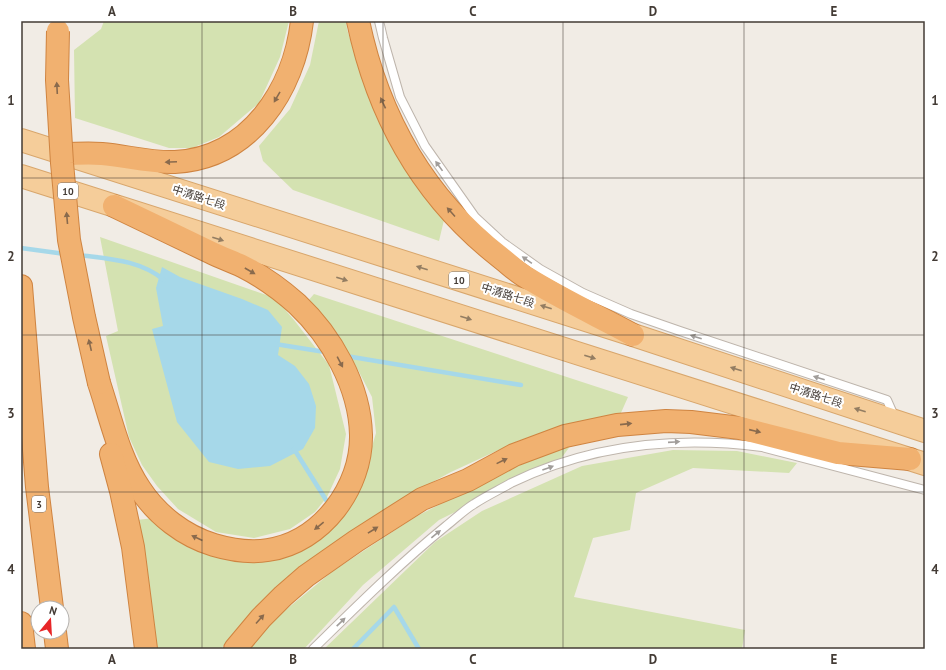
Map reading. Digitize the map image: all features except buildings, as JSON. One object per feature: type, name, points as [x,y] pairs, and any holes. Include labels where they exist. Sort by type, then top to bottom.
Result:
[{"type":"highway","points":[[62,154],[102,154],[149,161],[175,162],[191,160],[222,149],[236,141],[259,122],[277,98],[293,62],[302,21]]},
{"type":"highway","points":[[358,21],[370,71],[397,135],[423,178],[452,214],[486,246],[525,277],[633,335]]},
{"type":"highway","points":[[59,24],[57,80],[62,163],[69,240],[99,383],[120,449],[132,475],[140,489],[159,512],[183,531],[203,541],[224,548],[254,551],[269,550],[298,540],[325,521],[335,509],[352,482],[357,467],[360,452],[360,420],[357,404],[342,366],[332,348],[310,318],[298,305],[280,290],[243,266],[212,253],[114,206]]},
{"type":"highway","name":"3","points":[[21,286],[37,487],[51,600]]},
{"type":"highway","points":[[99,383],[104,432],[121,491],[133,547],[146,649]]},
{"type":"highway","points":[[235,649],[261,618],[283,596],[306,576],[356,541],[422,500],[468,480],[491,466],[514,455],[565,436],[617,425],[666,421],[691,422],[740,428],[838,453],[917,462]]},
{"type":"highway","points":[[21,623],[24,649]]},
{"type":"main road","name":"中清路七段","points":[[21,140],[633,335],[897,422],[924,428]]},
{"type":"main road","name":"10","points":[[21,176],[917,462]]},
{"type":"lane","points":[[379,21],[400,97],[425,146],[476,217],[502,242],[540,269],[583,292],[631,314],[887,400],[897,422]]},
{"type":"lane","points":[[313,649],[414,551],[475,503],[522,478],[600,452],[626,447],[674,442],[735,443],[762,447],[925,490]]},
{"type":"green space","points":[[104,21],[289,21],[280,57],[259,103],[219,137],[192,148],[169,148],[75,118],[74,50],[101,29]]},
{"type":"green space","points":[[319,21],[346,21],[360,72],[378,120],[421,188],[444,220],[439,241],[293,190],[263,161],[259,146],[290,109],[310,65]]},
{"type":"green space","points":[[100,237],[275,298],[294,320],[329,365],[346,434],[340,469],[327,497],[315,512],[290,529],[254,538],[216,532],[178,509],[157,486],[142,465],[129,437],[106,336],[118,331]]},
{"type":"green space","points":[[314,294],[628,397],[620,415],[572,423],[518,441],[451,472],[396,502],[350,533],[283,585],[221,649],[156,649],[148,574],[137,520],[154,518],[217,554],[323,532],[347,513],[365,470],[376,433],[372,397],[338,334],[307,302]]},
{"type":"green space","points":[[571,445],[560,460],[439,520],[363,585],[304,649],[244,649],[254,636],[333,571],[415,517],[510,469]]},
{"type":"green space","points":[[673,450],[737,451],[797,463],[789,473],[693,468],[636,493],[630,530],[593,538],[574,597],[745,630],[742,649],[324,649],[435,542],[482,511],[582,466]]},
{"type":"water","points":[[162,267],[180,277],[268,310],[282,327],[278,355],[295,366],[309,384],[316,406],[315,428],[303,449],[270,466],[238,469],[209,462],[177,422],[152,329],[163,326],[156,288]]},
{"type":"waterway","points":[[21,248],[65,254]]},
{"type":"waterway","points":[[79,255],[113,259],[134,264],[155,273],[164,280]]},
{"type":"waterway","points":[[275,344],[325,352]]},
{"type":"waterway","points":[[346,356],[521,385]]},
{"type":"waterway","points":[[294,449],[328,503]]},
{"type":"waterway","points":[[353,649],[394,607],[419,649]]}]
